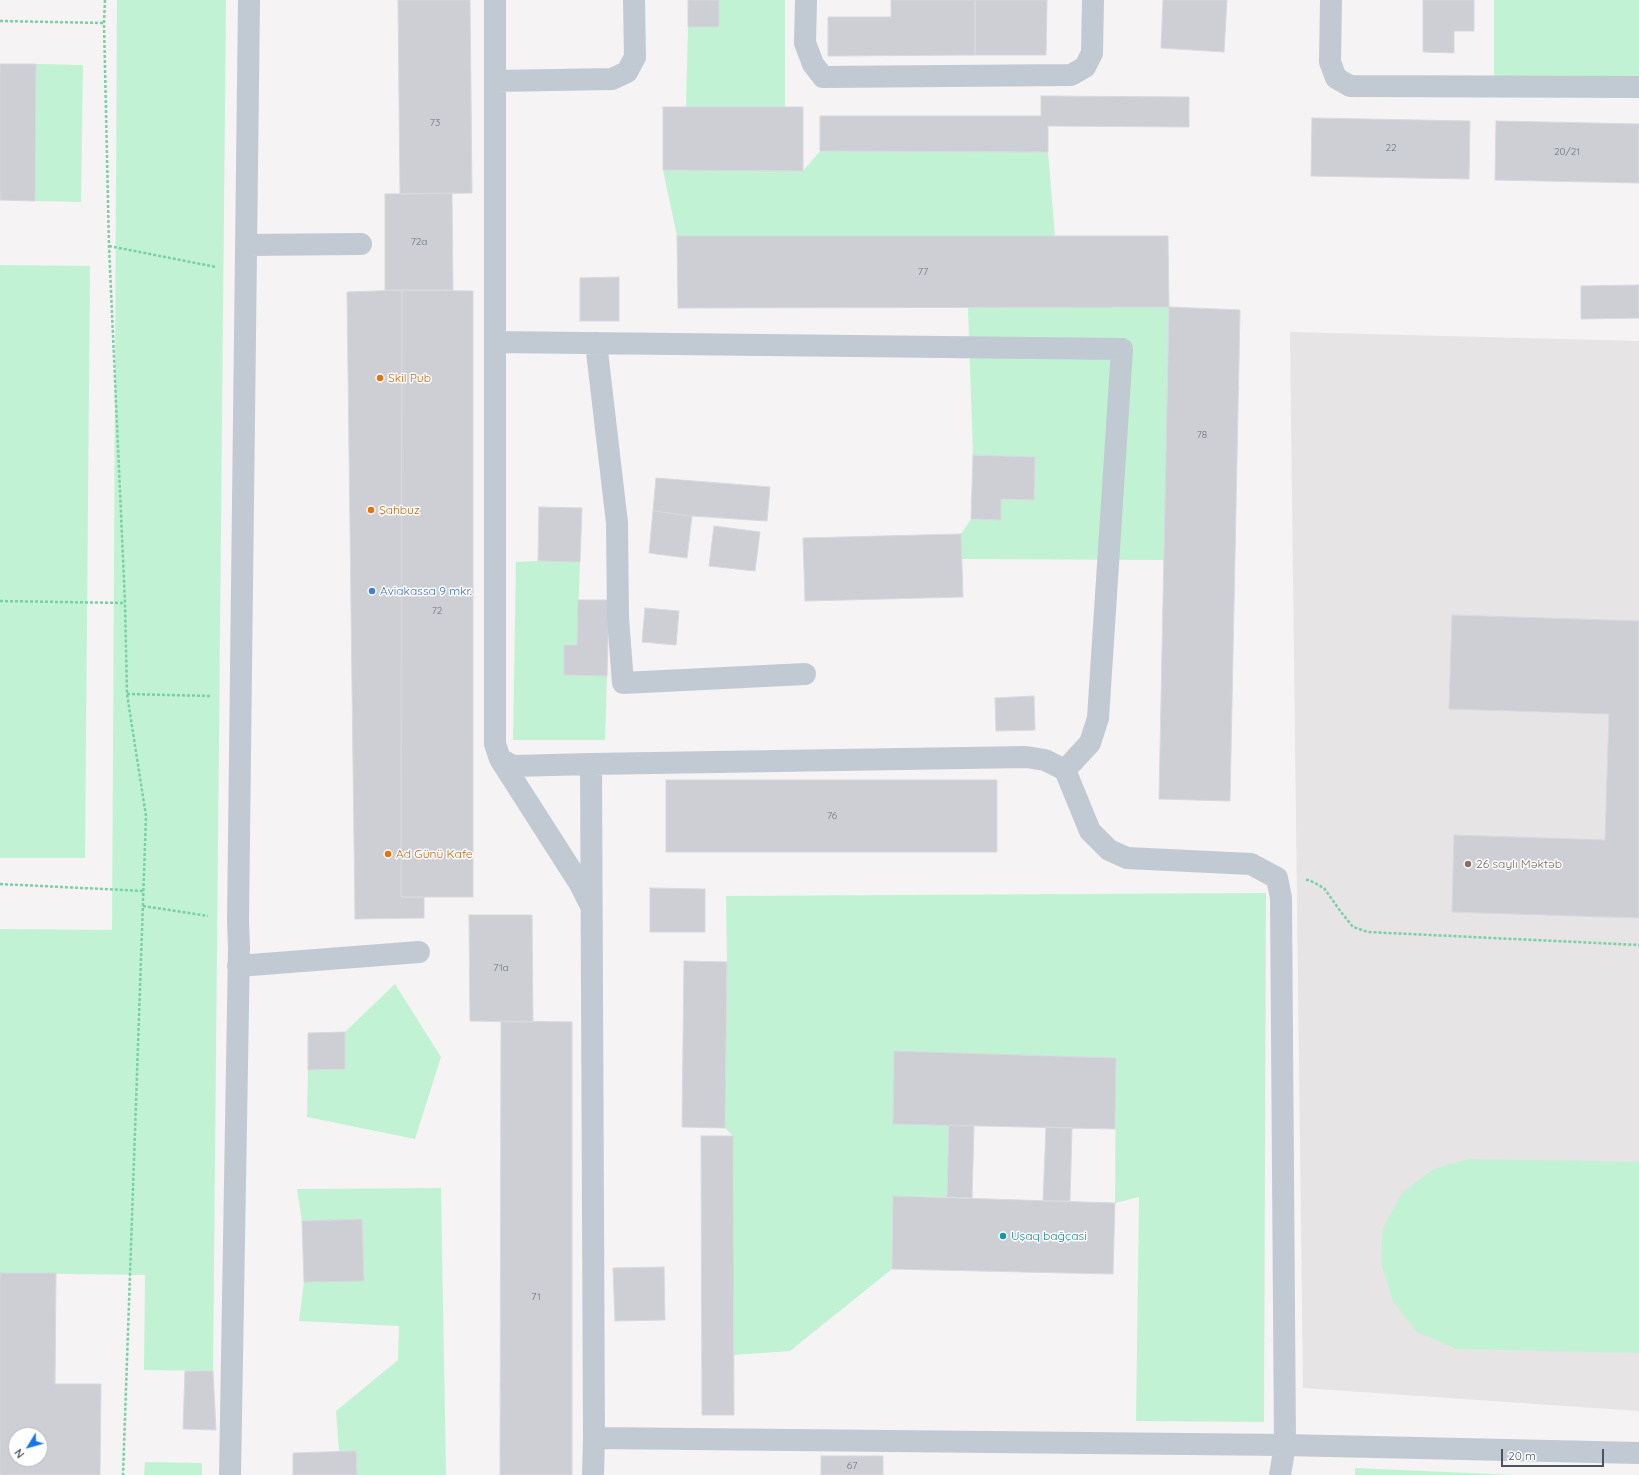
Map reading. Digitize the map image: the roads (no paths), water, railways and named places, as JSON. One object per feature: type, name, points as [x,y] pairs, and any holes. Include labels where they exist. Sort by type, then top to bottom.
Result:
[{"type":"street","points":[[230,1475],[239,948],[238,921],[249,0]]},
{"type":"street","points":[[495,0],[495,744],[500,759],[580,884],[592,907]]},
{"type":"street","points":[[495,81],[612,79],[626,72],[635,57],[634,0]]},
{"type":"street","points":[[806,0],[805,43],[813,64],[823,77],[1071,75],[1085,67],[1092,53],[1093,0]]},
{"type":"street","points":[[1331,0],[1330,62],[1336,78],[1350,86],[1639,87]]},
{"type":"street","points":[[246,245],[361,244]]},
{"type":"street","points":[[495,342],[1122,349],[1098,718],[1090,743],[1065,770]]},
{"type":"street","points":[[596,343],[617,523],[618,618],[623,683],[805,674]]},
{"type":"street","points":[[500,759],[513,766],[1026,757],[1045,760],[1065,770],[1090,830],[1109,850],[1127,858],[1251,864],[1277,878],[1282,898],[1285,1445],[1280,1475]]},
{"type":"street","points":[[591,764],[593,1475]]},
{"type":"street","points":[[238,966],[419,952]]},
{"type":"street","points":[[594,1438],[1285,1445],[1639,1453]]},
{"type":"place","name":"Skil Pub","points":[[380,378]]},
{"type":"place","name":"Şahbuz","points":[[371,510]]},
{"type":"place","name":"Aviakassa 9 mkr.","points":[[372,591]]},
{"type":"place","name":"Ad Günü Kafe","points":[[388,854]]},
{"type":"place","name":"26 saylı Məktəb","points":[[1468,864]]},
{"type":"place","name":"Uşaq bağçasi","points":[[1003,1236]]}]
